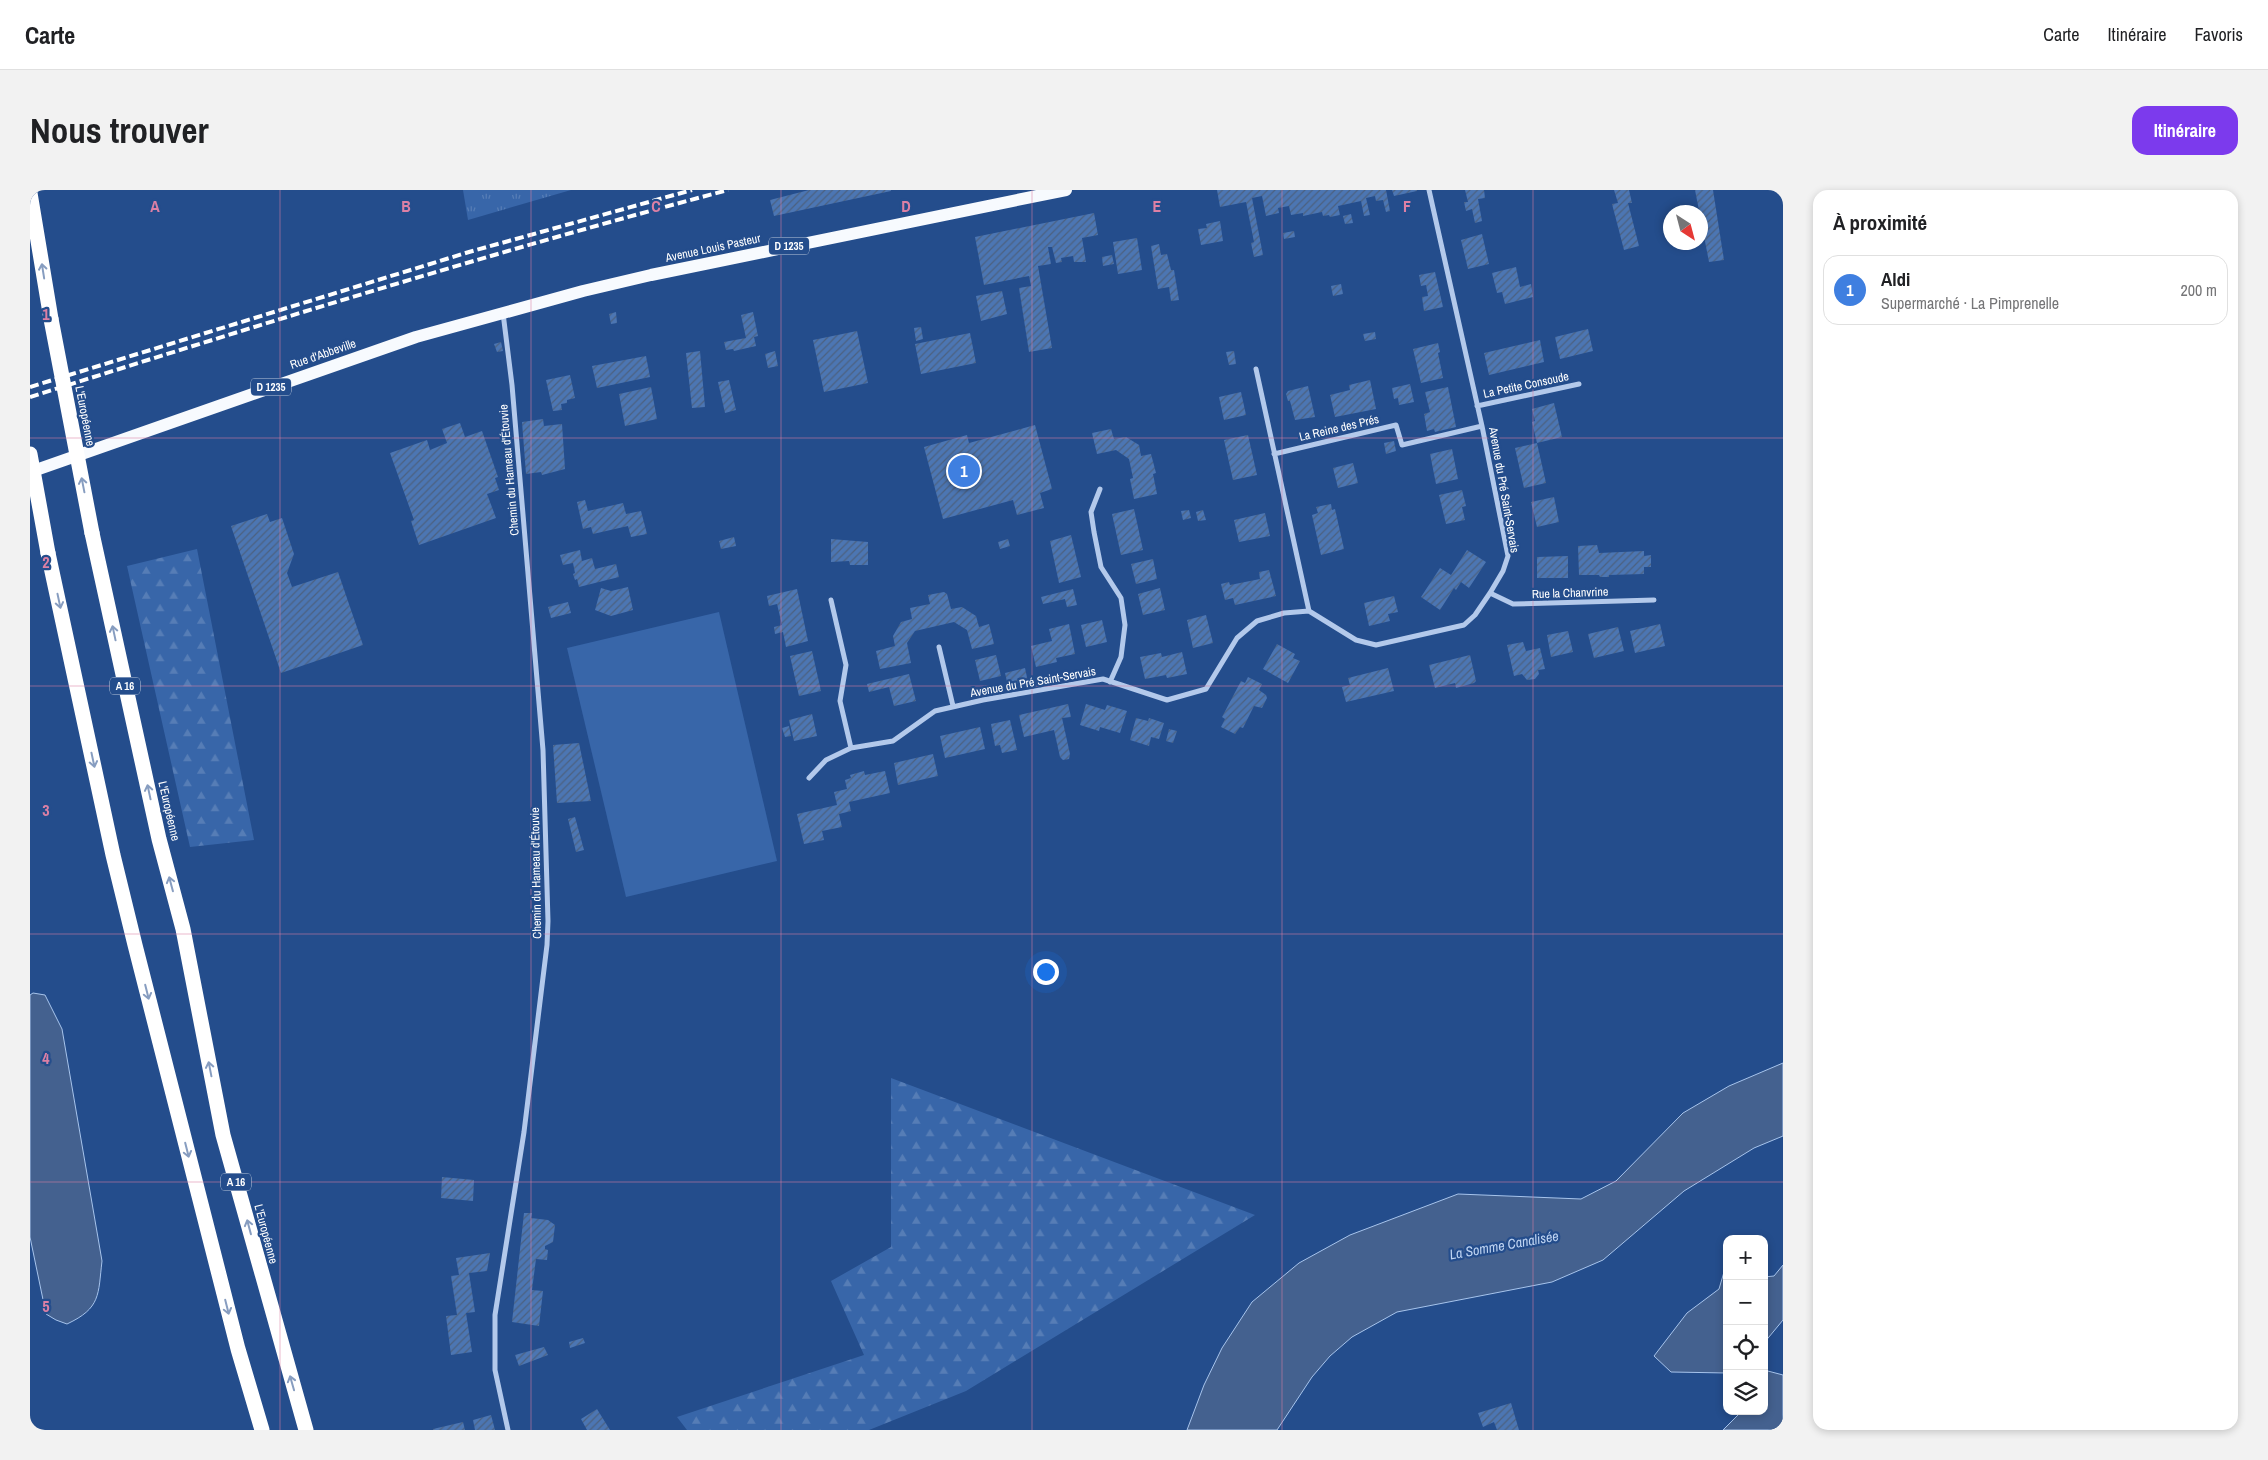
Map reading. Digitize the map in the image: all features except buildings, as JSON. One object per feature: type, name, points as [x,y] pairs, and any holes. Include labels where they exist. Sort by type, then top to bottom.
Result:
[{"type":"highway","name":"L'Européenne","points":[[30,193],[51,319],[92,533],[159,839],[183,929],[223,1135],[306,1430]]},
{"type":"highway","points":[[30,454],[48,553],[113,855],[238,1349],[262,1430]]},
{"type":"main road","name":"Avenue Louis Pasteur","points":[[509,311],[651,275],[1066,190]]},
{"type":"main road","name":"Rue d'Abbeville","points":[[30,472],[416,337],[509,311]]},
{"type":"street","name":"Avenue du Pré Saint-Servais","points":[[809,778],[826,760],[851,748],[893,741],[935,711],[953,706],[1103,679],[1167,700],[1206,689],[1237,638],[1257,621],[1284,613],[1309,611],[1356,640],[1376,645],[1464,625],[1475,615],[1503,571],[1508,556],[1482,426],[1429,190]]},
{"type":"street","name":"Chemin du Hameau d'Étouvie","points":[[508,1430],[495,1370],[495,1315],[524,1132],[548,920],[543,750],[512,385],[509,311]]},
{"type":"street","points":[[1256,369],[1309,611]]},
{"type":"street","name":"La Petite Consoude","points":[[1477,406],[1579,384]]},
{"type":"street","name":"La Reine des Prés","points":[[1274,454],[1396,425],[1402,446],[1482,426]]},
{"type":"street","points":[[1100,489],[1091,512],[1094,532],[1101,567],[1121,598],[1125,624],[1121,657],[1110,682]]},
{"type":"street","name":"Rue la Chanvrine","points":[[1490,593],[1513,604],[1654,600]]},
{"type":"street","points":[[831,600],[846,665],[840,701],[851,748]]},
{"type":"street","points":[[939,647],[953,706]]},
{"type":"green space","points":[[463,190],[571,190],[468,220]]},
{"type":"green space","points":[[197,549],[254,840],[190,847],[127,566]]},
{"type":"green space","points":[[719,612],[777,861],[626,897],[567,648]]},
{"type":"green space","points":[[891,1078],[1255,1215],[966,1391],[869,1430],[687,1430],[677,1417],[864,1355],[831,1281],[891,1247]]},
{"type":"water","points":[[33,993],[45,995],[62,1029],[102,1261],[96,1299],[86,1312],[67,1324],[46,1314],[30,1237],[30,995]]},
{"type":"water","name":"La Somme Canalisée","points":[[1783,1063],[1783,1136],[1754,1148],[1684,1191],[1603,1260],[1552,1282],[1397,1312],[1352,1337],[1330,1356],[1312,1377],[1277,1430],[1187,1430],[1204,1385],[1222,1348],[1252,1302],[1299,1263],[1350,1235],[1458,1194],[1581,1199],[1616,1181],[1683,1113],[1729,1086]]},
{"type":"water","points":[[1783,1265],[1783,1320],[1768,1338],[1768,1277],[1774,1276]]},
{"type":"water","points":[[1723,1275],[1723,1373],[1671,1372],[1654,1356],[1687,1313],[1719,1289]]},
{"type":"water","points":[[1768,1371],[1783,1375],[1783,1430],[1723,1430],[1738,1415],[1768,1415]]},
{"type":"railway","points":[[30,387],[469,252],[692,190]]},
{"type":"railway","points":[[30,397],[465,263],[728,190]]},
{"type":"place","name":"Aldi","points":[[964,471]]}]
